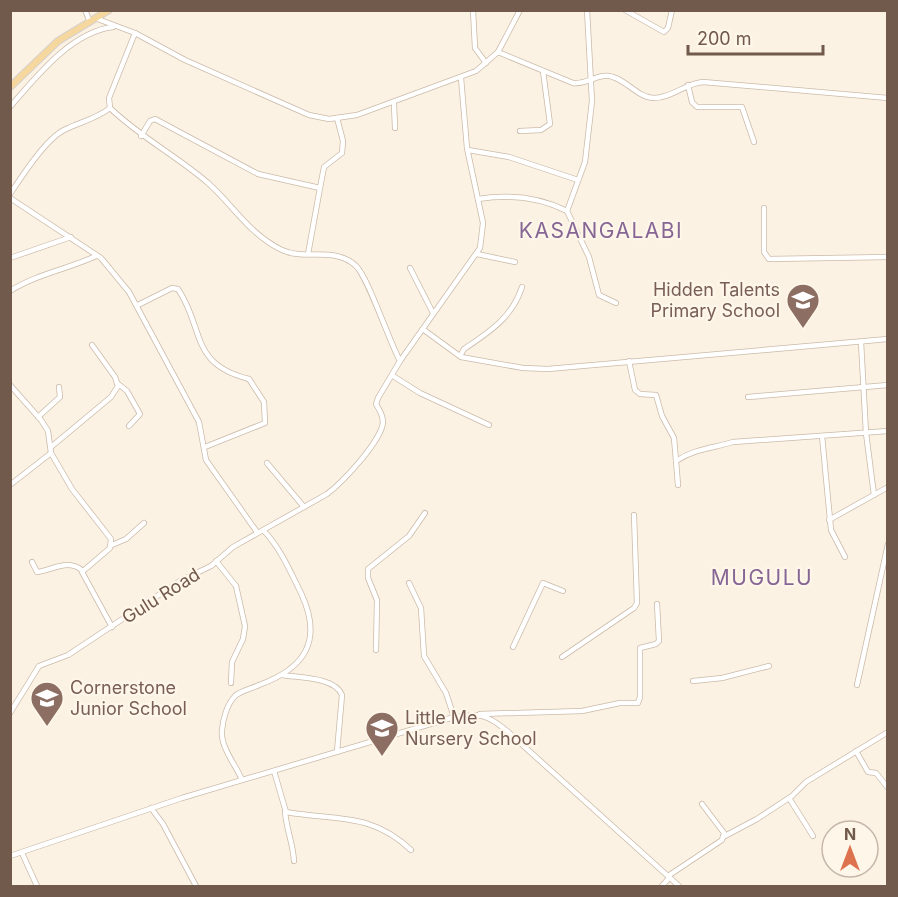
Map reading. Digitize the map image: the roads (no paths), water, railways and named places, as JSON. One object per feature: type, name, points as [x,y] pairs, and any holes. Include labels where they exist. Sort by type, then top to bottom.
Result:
[{"type":"main road","points":[[10,87],[58,41],[109,10]]},
{"type":"street","points":[[85,10],[92,20],[135,33],[174,55],[309,115],[324,119],[394,104],[461,78],[486,63],[498,52],[520,10]]},
{"type":"street","points":[[473,10],[475,48],[486,63]]},
{"type":"street","points":[[567,211],[585,162],[592,80],[587,10]]},
{"type":"street","points":[[625,10],[664,32],[668,28],[672,10]]},
{"type":"street","points":[[10,107],[66,50],[98,29],[115,27]]},
{"type":"street","points":[[135,33],[110,98],[110,108],[141,136],[208,183],[240,220],[272,244],[295,255],[339,257],[358,267],[388,340],[400,361]]},
{"type":"street","points":[[498,52],[573,83],[584,84],[602,75],[612,76],[651,98],[663,97],[688,85],[703,82],[888,98]]},
{"type":"street","points":[[520,131],[541,130],[550,124],[543,71]]},
{"type":"street","points":[[461,78],[468,150],[483,231],[477,254],[400,361],[393,376],[420,393],[489,425]]},
{"type":"street","points":[[688,85],[692,102],[697,107],[742,107],[754,142]]},
{"type":"street","points":[[394,104],[395,128]]},
{"type":"street","points":[[110,108],[97,118],[62,131],[26,171],[10,196],[71,237],[114,272],[138,305],[199,422],[206,460],[256,532]]},
{"type":"street","points":[[308,254],[324,167],[342,153],[343,141],[337,118]]},
{"type":"street","points":[[141,136],[150,121],[155,119],[258,174],[320,188]]},
{"type":"street","points":[[468,150],[509,157],[578,180]]},
{"type":"street","points":[[478,199],[512,196],[541,200],[567,211],[589,257],[599,295],[616,303]]},
{"type":"street","points":[[764,208],[764,252],[769,259],[888,257]]},
{"type":"street","points":[[10,258],[71,237]]},
{"type":"street","points":[[477,254],[515,262]]},
{"type":"street","points":[[10,291],[28,280],[71,268],[96,256]]},
{"type":"street","points":[[410,268],[434,313]]},
{"type":"street","points":[[460,356],[464,349],[503,322],[513,308],[522,287]]},
{"type":"street","points":[[138,305],[172,288],[178,289],[191,312],[202,349],[233,375],[249,379],[264,402],[265,423],[205,447]]},
{"type":"street","points":[[424,330],[460,356],[531,369],[617,365],[629,361],[888,339]]},
{"type":"street","points":[[861,342],[866,433],[874,495]]},
{"type":"street","points":[[92,345],[115,376],[117,383],[127,391],[140,414],[129,426]]},
{"type":"street","points":[[629,361],[635,390],[640,394],[656,395],[674,438],[678,485]]},
{"type":"street","name":"Gulu Road","points":[[10,714],[39,666],[68,655],[216,561],[233,546],[256,532],[264,531],[327,494],[349,474],[383,426],[383,417],[376,404],[393,376]]},
{"type":"street","points":[[10,485],[111,397],[117,383]]},
{"type":"street","points":[[10,385],[48,431],[51,450],[72,489],[111,539],[112,545]]},
{"type":"street","points":[[748,397],[888,385]]},
{"type":"street","points":[[38,417],[60,397],[59,387]]},
{"type":"street","points":[[676,461],[687,454],[733,442],[888,430]]},
{"type":"street","points":[[822,436],[829,520],[836,544],[845,557]]},
{"type":"street","points":[[267,463],[304,507]]},
{"type":"street","points":[[829,520],[888,487]]},
{"type":"street","points":[[376,650],[377,600],[368,578],[368,569],[409,536],[425,513]]},
{"type":"street","points":[[562,657],[634,608],[637,603],[634,515]]},
{"type":"street","points":[[82,571],[112,545],[126,539],[144,523]]},
{"type":"street","points":[[242,780],[222,742],[221,732],[230,702],[237,694],[282,675],[300,660],[309,647],[309,616],[285,560],[264,531]]},
{"type":"street","points":[[857,685],[888,544]]},
{"type":"street","points":[[216,561],[236,586],[245,626],[243,639],[232,662],[231,683]]},
{"type":"street","points":[[32,562],[37,572],[62,564],[77,566],[82,571],[112,627]]},
{"type":"street","points":[[409,583],[421,608],[424,656],[446,693],[454,717]]},
{"type":"street","points":[[513,647],[543,583],[563,591]]},
{"type":"street","points":[[10,856],[151,808],[454,717],[582,711],[638,703],[640,648],[656,644],[660,637],[657,604]]},
{"type":"street","points":[[693,681],[722,678],[769,666]]},
{"type":"street","points":[[282,675],[332,684],[339,689],[342,695],[337,752]]},
{"type":"street","points":[[480,714],[507,731],[679,886]]},
{"type":"street","points":[[662,886],[668,877],[723,837],[789,798],[806,782],[888,732]]},
{"type":"street","points":[[856,751],[868,772],[876,773],[888,788]]},
{"type":"street","points":[[274,771],[285,811],[294,861]]},
{"type":"street","points":[[789,798],[813,836]]},
{"type":"street","points":[[702,804],[720,828],[723,837]]},
{"type":"street","points":[[151,808],[163,824],[196,886]]},
{"type":"street","points":[[285,811],[371,823],[396,836],[411,850]]},
{"type":"street","points":[[22,853],[37,886]]},
{"type":"place","name":"Hidden Talents Primary School","points":[[803,329]]},
{"type":"place","name":"Cornerstone Junior School","points":[[47,727]]},
{"type":"place","name":"Little Me Nursery School","points":[[382,757]]},
{"type":"district","name":"KASANGALABI","points":[[601,231]]},
{"type":"district","name":"MUGULU","points":[[762,578]]}]
